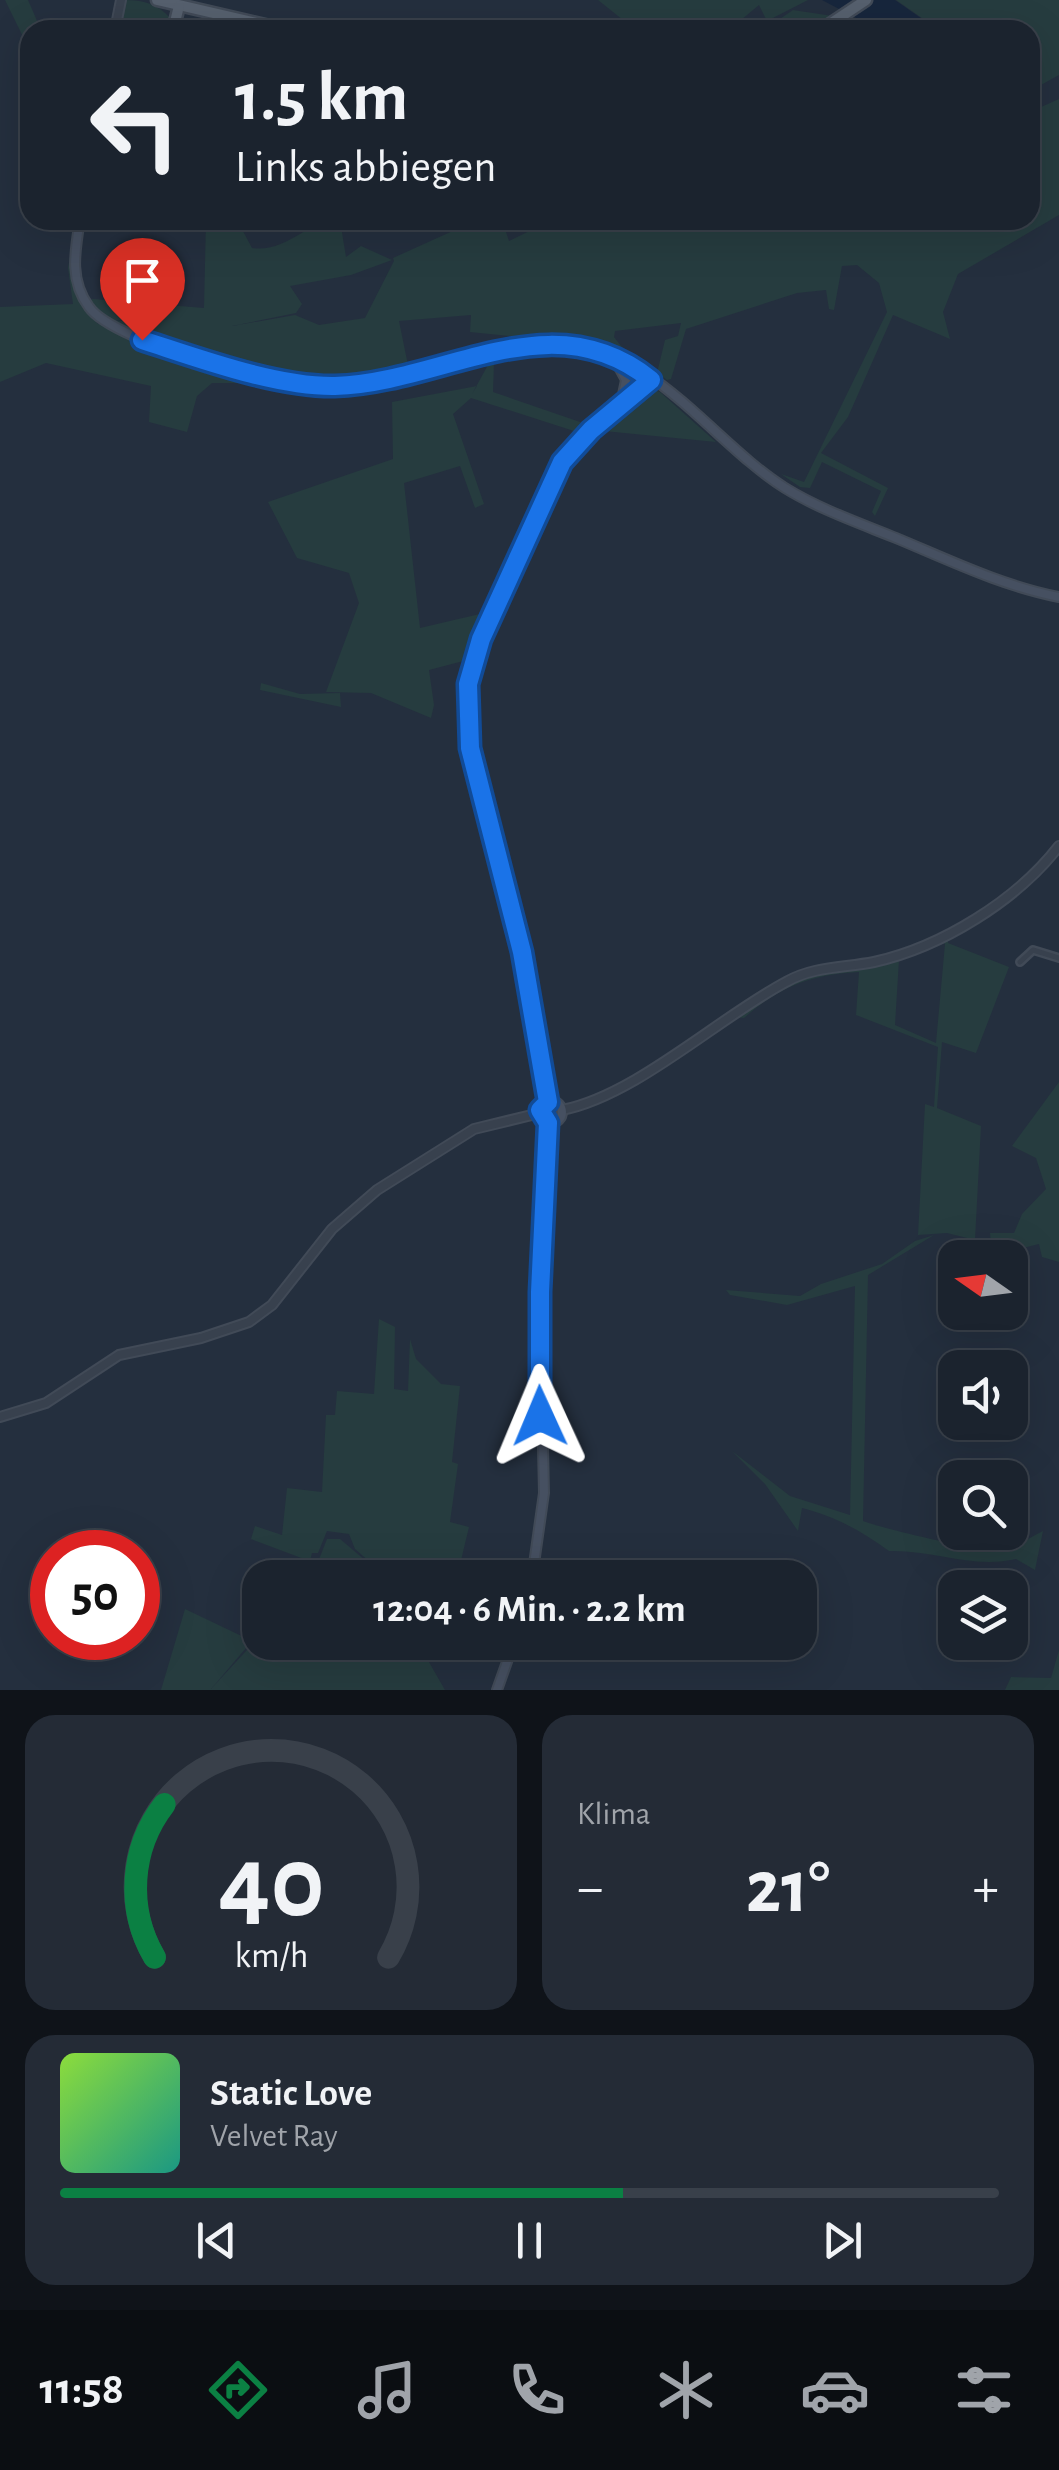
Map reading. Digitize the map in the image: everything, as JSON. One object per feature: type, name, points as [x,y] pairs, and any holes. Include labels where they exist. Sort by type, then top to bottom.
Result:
[{"type":"main road","points":[[836,20],[866,0]]},
{"type":"main road","points":[[159,1],[243,20]]},
{"type":"main road","points":[[176,20],[181,6]]},
{"type":"main road","points":[[79,230],[74,272],[80,293],[98,318],[128,336],[242,369],[338,386],[385,380],[484,354],[544,344],[610,354],[647,377],[774,480],[805,499],[944,559],[1059,596]]},
{"type":"main road","points":[[610,354],[626,380],[621,404]]},
{"type":"main road","points":[[535,1560],[544,1493],[539,1326],[548,1123],[540,1114],[548,1102],[522,952],[470,748],[466,698],[481,639],[554,475],[580,440],[647,377]]},
{"type":"main road","points":[[548,1102],[556,1103],[562,1110],[557,1121],[548,1123]]},
{"type":"main road","points":[[497,1690],[508,1660]]},
{"type":"street","points":[[562,1110],[615,1090],[797,976],[877,961],[929,942],[1015,890],[1059,846]]},
{"type":"street","points":[[1020,962],[1033,950],[1059,958]]},
{"type":"street","points":[[0,1417],[46,1404],[120,1355],[212,1336],[255,1318],[272,1305],[332,1229],[377,1190],[474,1128],[540,1114]]},
{"type":"green space","points":[[5,0],[28,0],[37,20],[20,20],[20,31]]},
{"type":"green space","points":[[125,0],[155,6],[170,18],[170,20],[123,20]]},
{"type":"green space","points":[[598,0],[808,0],[769,20],[759,5],[741,20],[623,20]]},
{"type":"green space","points":[[896,0],[1059,0],[1059,75],[1040,85],[1040,20],[925,20]]},
{"type":"green space","points":[[793,10],[833,16],[827,20],[778,20]]},
{"type":"green space","points":[[1059,99],[1059,215],[1040,226],[1040,108]]},
{"type":"green space","points":[[206,230],[242,230],[252,248],[264,248],[308,230],[342,230],[346,257],[361,246],[392,260],[351,275],[290,286],[302,304],[296,313],[232,326],[295,315],[319,325],[365,318],[393,258],[455,230],[505,230],[509,241],[532,230],[1033,230],[958,274],[943,312],[950,339],[893,315],[848,417],[821,453],[888,488],[875,516],[872,512],[881,491],[822,462],[810,488],[800,487],[781,474],[804,482],[887,312],[879,283],[857,265],[842,266],[834,310],[829,309],[826,290],[797,293],[686,329],[671,379],[667,380],[657,373],[665,340],[678,336],[681,323],[615,331],[614,337],[632,360],[601,342],[586,339],[504,344],[511,336],[470,332],[471,315],[399,321],[409,370],[387,378],[338,383],[280,373],[254,383],[212,383],[197,396],[187,432],[149,422],[151,386],[46,363],[0,382],[0,307],[73,304],[68,268],[74,233],[78,291],[98,324],[127,320],[106,321],[88,301],[93,299],[204,308]]},
{"type":"green space","points":[[532,348],[572,348],[610,363],[570,352],[535,350],[505,356],[494,363],[493,392],[583,423],[588,430],[556,468],[540,501],[553,464],[577,432],[471,398],[453,414],[484,504],[475,508],[460,466],[404,483],[420,628],[484,613],[467,660],[429,670],[434,705],[431,718],[371,693],[326,692],[359,603],[349,573],[297,558],[268,502],[393,459],[392,402],[476,386],[494,354]]},
{"type":"green space","points":[[615,368],[624,379],[619,401],[592,426],[586,424],[618,391],[619,375]]},
{"type":"green space","points":[[648,387],[660,392],[716,442],[604,431],[576,458],[560,482],[500,608],[479,675],[477,739],[473,741],[468,696],[476,658],[564,463],[589,435]]},
{"type":"green space","points":[[261,683],[300,694],[340,693],[341,707],[260,690]]},
{"type":"green space","points":[[948,935],[948,943],[1009,967],[976,1053],[942,1042],[937,1108],[981,1126],[975,1240],[947,1233],[918,1235],[925,1104],[934,1107],[938,1047],[856,1015],[859,972],[797,984],[744,1018],[735,1017],[799,976],[867,965]],"holes":[[[940,942],[945,944],[936,1043],[895,1025],[899,960]]]},
{"type":"green space","points":[[1059,1082],[1059,1262],[1042,1257],[1039,1244],[1028,1247],[1028,1240],[991,1240],[990,1233],[1014,1233],[1022,1214],[1046,1189],[1036,1158],[1012,1146]]},
{"type":"green space","points":[[934,1235],[868,1275],[863,1521],[938,1540],[938,1550],[1028,1550],[1028,1539],[1043,1531],[1035,1570],[1016,1559],[984,1562],[889,1551],[848,1525],[802,1508],[798,1531],[765,1484],[732,1451],[790,1496],[850,1515],[855,1286],[787,1305],[730,1295],[726,1290],[800,1296],[821,1284],[882,1264],[915,1241]]},
{"type":"green space","points":[[379,1319],[395,1327],[394,1389],[408,1391],[410,1339],[416,1359],[441,1384],[460,1386],[452,1462],[458,1464],[450,1522],[469,1527],[461,1560],[368,1560],[355,1549],[349,1534],[327,1531],[318,1553],[303,1560],[251,1539],[255,1526],[282,1535],[287,1488],[322,1492],[326,1415],[335,1415],[337,1391],[374,1394]]},
{"type":"green space","points":[[327,1539],[340,1539],[365,1560],[319,1560]]},
{"type":"green space","points":[[185,1609],[242,1636],[242,1653],[211,1689],[242,1655],[242,1660],[428,1660],[445,1690],[161,1690]]},
{"type":"green space","points":[[1059,1650],[1059,1690],[1005,1690],[1011,1677],[1051,1678]]},
{"type":"water","points":[[822,0],[895,0],[924,20],[860,20]]},
{"type":"route","points":[[142,340],[320,386],[385,380],[484,354],[544,344],[584,347],[620,358],[651,380],[580,440],[554,475],[481,639],[466,698],[470,748],[522,952],[536,1052],[548,1102],[540,1110],[548,1123],[540,1292],[540,1416]]}]
